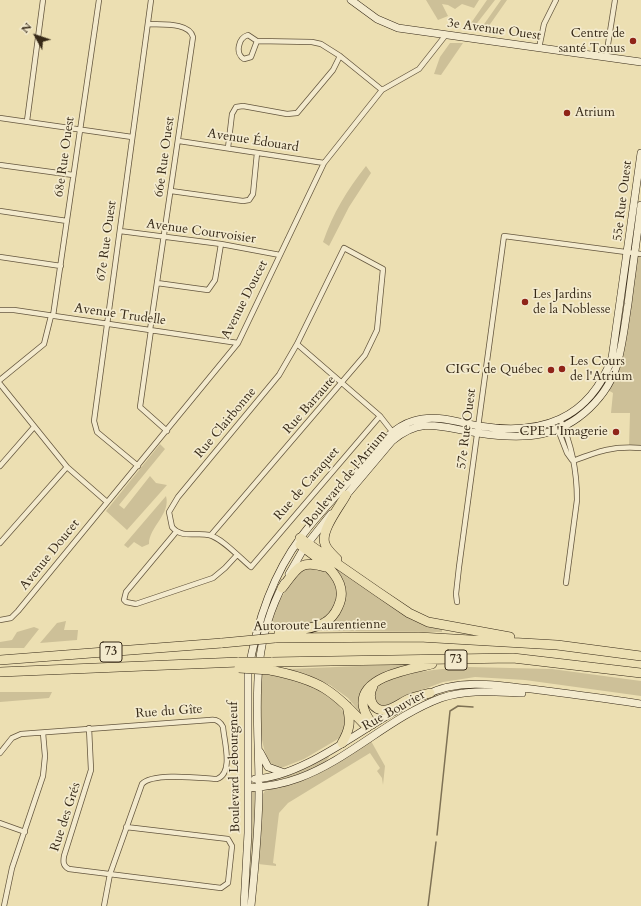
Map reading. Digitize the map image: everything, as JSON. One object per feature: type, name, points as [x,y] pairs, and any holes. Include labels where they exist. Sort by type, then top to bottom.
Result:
[{"type":"highway","points":[[346,494],[326,529],[324,537],[325,545],[331,554],[354,575]]},
{"type":"highway","points":[[275,636],[312,628],[326,622],[336,613],[342,594],[340,584],[328,568],[302,543]]},
{"type":"highway","points":[[302,543],[354,575],[410,613],[428,622],[557,645]]},
{"type":"highway","points":[[282,588],[298,567],[302,565],[314,564],[328,568]]},
{"type":"highway","name":"Autoroute Laurentienne","points":[[0,660],[224,643],[275,636],[419,637],[557,645],[641,656]]},
{"type":"highway","name":"73","points":[[0,672],[206,664],[270,666],[513,658],[641,673]]},
{"type":"highway","points":[[369,726],[363,704],[366,690],[375,682],[403,670],[450,660]]},
{"type":"highway","points":[[270,666],[323,686],[347,705],[369,726]]},
{"type":"highway","points":[[375,682],[370,698],[371,702],[380,710],[386,710],[411,698],[430,693]]},
{"type":"highway","points":[[342,743],[351,724],[347,705]]},
{"type":"street","points":[[26,121],[43,0]]},
{"type":"street","name":"68e Rue Ouest","points":[[0,380],[44,344],[52,316],[61,266],[79,130],[99,0]]},
{"type":"street","name":"67e Rue Ouest","points":[[138,466],[97,432],[94,425],[106,323],[151,0]]},
{"type":"street","name":"3e Avenue Ouest","points":[[351,0],[366,12],[387,24],[402,29],[641,62]]},
{"type":"street","points":[[539,48],[544,24],[556,0]]},
{"type":"street","points":[[606,57],[615,0]]},
{"type":"street","name":"66e Rue Ouest","points":[[148,24],[186,28],[192,32],[193,37],[140,407],[167,431]]},
{"type":"street","points":[[257,40],[251,57],[244,59],[241,57],[238,48],[241,39],[248,36],[257,40],[312,42],[331,49],[382,90]]},
{"type":"street","name":"Avenue Doucet","points":[[0,620],[11,618],[18,611],[238,343],[324,163],[382,90],[419,69],[445,36]]},
{"type":"street","points":[[228,148],[232,114],[236,107],[243,106],[287,114],[297,113],[333,70],[340,56]]},
{"type":"street","points":[[0,118],[132,137]]},
{"type":"street","name":"Avenue Édouard","points":[[179,141],[324,163]]},
{"type":"street","points":[[171,191],[243,201],[249,200],[253,194],[257,153]]},
{"type":"street","name":"55e Rue Ouest","points":[[635,253],[641,153]]},
{"type":"street","points":[[0,165],[73,174]]},
{"type":"street","name":"55e Rue Ouest","points":[[635,253],[641,205]]},
{"type":"street","points":[[0,211],[67,221]]},
{"type":"street","name":"Avenue Courvoisier","points":[[120,231],[221,244],[280,255]]},
{"type":"street","name":"57e Rue Ouest","points":[[457,602],[456,594],[459,567],[479,429],[504,236],[635,253]]},
{"type":"street","points":[[157,283],[208,290],[215,280],[221,244]]},
{"type":"street","name":"Rue Clairbonne","points":[[176,532],[169,520],[172,505],[270,387],[297,344],[344,248],[383,269]]},
{"type":"street","name":"Boulevard de l'Atrium","points":[[257,628],[273,586],[302,543],[395,435],[426,424],[479,429],[519,430],[559,424],[590,398],[608,369],[635,253]]},
{"type":"street","points":[[0,257],[61,266]]},
{"type":"street","name":"Rue Barraute","points":[[212,535],[365,356],[377,330],[383,269]]},
{"type":"street","name":"Avenue Trudelle","points":[[0,310],[14,310],[238,343]]},
{"type":"street","points":[[297,344],[380,416],[395,435]]},
{"type":"street","points":[[0,384],[67,467],[107,502]]},
{"type":"street","name":"Rue de Caraquet","points":[[237,555],[251,567],[380,416]]},
{"type":"street","points":[[559,424],[572,450],[578,500],[566,583]]},
{"type":"street","points":[[0,466],[34,427]]},
{"type":"street","name":"Boulevard de l'Atrium","points":[[260,653],[274,603],[302,543],[346,494],[395,435]]},
{"type":"street","points":[[573,461],[600,450],[621,447],[641,448]]},
{"type":"street","points":[[0,543],[67,467]]},
{"type":"street","points":[[176,532],[185,534],[212,535],[237,555],[213,578],[136,604],[126,602],[124,600],[126,592],[176,532]]},
{"type":"street","name":"Boulevard Lebourgneuf","points":[[244,906],[248,839],[248,674],[257,628]]},
{"type":"street","name":"Boulevard Lebourgneuf","points":[[251,906],[257,848],[259,779],[256,681],[260,653]]},
{"type":"street","name":"Rue Bouvier","points":[[248,779],[259,779],[304,765],[369,726],[430,693],[465,685],[485,685],[561,693],[641,704]]},
{"type":"street","name":"Rue Bouvier","points":[[248,788],[284,783],[307,775],[427,704],[454,695],[488,692],[561,693]]},
{"type":"street","name":"Rue du Gîte","points":[[0,752],[16,735],[214,719],[223,727],[227,766],[224,774],[217,779],[156,777],[145,780],[139,789],[110,874],[104,906]]},
{"type":"street","points":[[369,726],[375,734]]},
{"type":"street","name":"Rue des Grés","points":[[89,728],[92,770],[63,862],[66,868],[69,869],[110,874]]},
{"type":"street","points":[[4,906],[8,883],[45,766],[43,733]]},
{"type":"street","points":[[258,746],[264,762],[268,767],[284,772]]},
{"type":"street","points":[[0,823],[25,832]]},
{"type":"street","points":[[110,874],[221,888],[228,883],[232,846],[228,839],[126,827]]},
{"type":"shaded area","points":[[426,0],[479,0],[474,8],[462,4],[455,9],[448,5],[442,4],[448,16],[438,20]]},
{"type":"shaded area","points":[[487,0],[495,0],[474,27],[469,26]]},
{"type":"shaded area","points":[[501,0],[507,0],[486,30],[480,30]]},
{"type":"shaded area","points":[[450,43],[463,43],[441,75],[434,74],[440,57]]},
{"type":"shaded area","points":[[366,166],[371,173],[349,207],[329,246],[323,242],[331,221],[347,193]]},
{"type":"shaded area","points":[[635,253],[641,254],[641,448],[629,447],[630,413],[611,413],[613,393],[606,389],[614,374]]},
{"type":"shaded area","points":[[160,444],[165,449],[119,505],[124,509],[150,476],[156,483],[167,485],[127,530],[106,511]]},
{"type":"shaded area","points":[[166,496],[167,503],[163,515],[152,532],[149,544],[142,547],[134,542],[128,548],[124,545]]},
{"type":"shaded area","points":[[328,561],[442,629],[442,632],[312,631],[343,602]]},
{"type":"shaded area","points":[[319,567],[331,575],[339,594],[331,614],[314,625],[268,630],[277,605],[298,570]]},
{"type":"shaded area","points":[[66,621],[64,630],[78,630],[77,640],[40,643],[57,623]]},
{"type":"shaded area","points":[[34,627],[39,629],[24,648],[0,648],[0,642],[12,640],[17,632]]},
{"type":"shaded area","points":[[410,665],[381,674],[368,682],[363,688],[361,694],[361,710],[359,711],[348,698],[330,685],[288,669]]},
{"type":"shaded area","points":[[469,667],[552,669],[641,681],[641,696],[525,680],[475,677],[443,682],[411,694],[386,707],[378,705],[374,698],[376,689],[395,678],[420,672]]},
{"type":"shaded area","points":[[260,672],[299,680],[325,691],[335,701],[346,716],[343,736],[304,759],[281,768],[271,765],[266,755],[261,732]]},
{"type":"shaded area","points":[[0,692],[52,692],[49,698],[0,702]]},
{"type":"shaded area","points":[[371,741],[385,766],[383,785],[382,778],[377,771],[380,768],[370,753],[288,803],[279,813],[273,863],[276,864],[276,866],[258,864],[263,794],[265,791],[313,776]]},
{"type":"shaded area","points":[[330,755],[326,761],[311,770],[264,784],[264,781],[298,771]]},
{"type":"shaded area","points":[[252,791],[255,791],[251,867]]},
{"type":"waterway","points":[[437,835],[450,711],[458,706],[473,707]]},
{"type":"waterway","points":[[428,906],[436,842]]},
{"type":"place","name":"Centre de santé Tonus","points":[[633,41]]},
{"type":"place","name":"Atrium","points":[[567,113]]},
{"type":"place","name":"Les Jardins de la Noblesse","points":[[525,302]]},
{"type":"place","name":"Les Cours de l'Atrium","points":[[562,369]]},
{"type":"place","name":"CIGC de Québec","points":[[551,370]]},
{"type":"place","name":"CPE L'Imagerie","points":[[616,432]]}]
